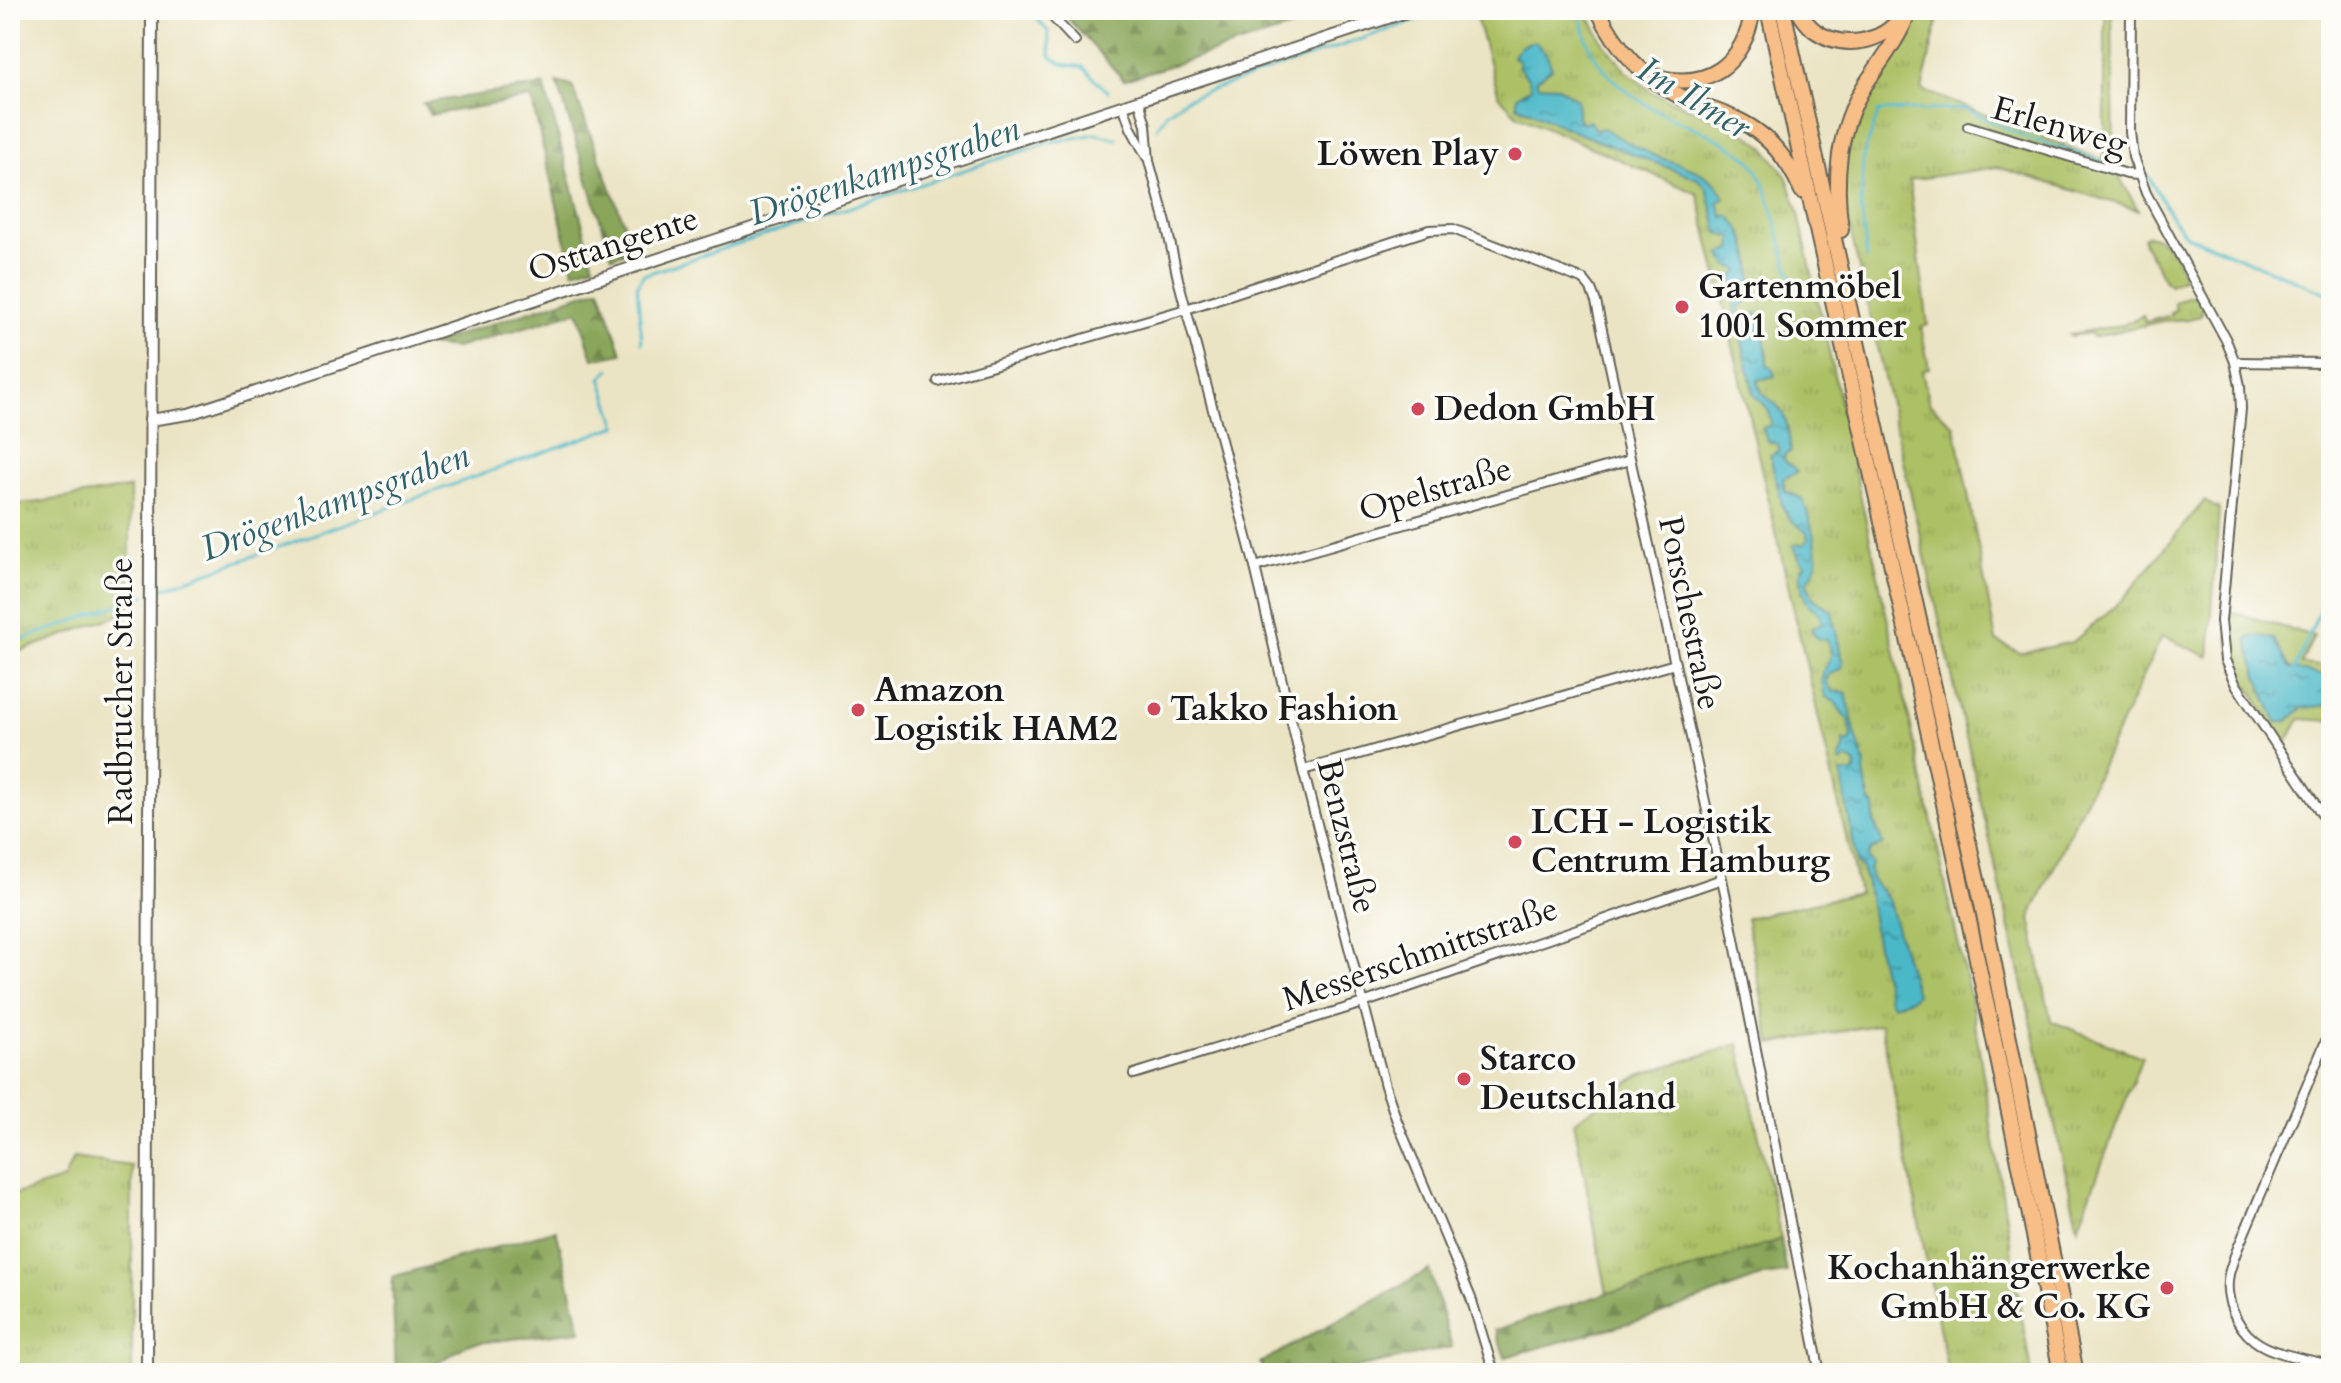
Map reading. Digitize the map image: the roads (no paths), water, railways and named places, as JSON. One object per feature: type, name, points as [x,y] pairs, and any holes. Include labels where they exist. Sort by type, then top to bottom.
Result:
[{"type":"highway","points":[[1598,10],[1621,50],[1646,73],[1680,96],[1737,119],[1768,140],[1796,178],[1815,221]]},
{"type":"highway","points":[[1646,73],[1688,80],[1721,69],[1742,48],[1753,10]]},
{"type":"highway","points":[[1768,10],[1983,987],[2061,1373]]},
{"type":"highway","points":[[1783,10],[1990,941],[2076,1373]]},
{"type":"highway","points":[[1798,10],[1815,30],[1828,37],[1855,42],[1871,39],[1889,30],[1908,10]]},
{"type":"highway","points":[[1851,314],[1838,206],[1837,172],[1843,134],[1863,88],[1895,41],[1908,10]]},
{"type":"street","name":"Radbrucher Straße","points":[[147,1373],[152,10]]},
{"type":"street","points":[[1046,10],[1075,41]]},
{"type":"street","name":"Osttangente","points":[[150,420],[189,414],[1412,10]]},
{"type":"street","points":[[2131,10],[2130,132],[2138,175],[2216,319],[2235,362],[2240,386],[2241,409],[2221,621],[2225,660],[2235,683],[2331,828]]},
{"type":"street","name":"Benzstraße","points":[[1139,100],[1146,125],[1149,161],[1390,1104],[1467,1286],[1494,1373]]},
{"type":"street","name":"Benzstraße","points":[[1123,105],[1131,128],[1149,161]]},
{"type":"street","name":"Erlenweg","points":[[1968,126],[2138,175]]},
{"type":"street","name":"Porschestraße","points":[[938,381],[1186,309],[1429,230],[1453,229],[1584,280],[1596,302],[1722,879],[1820,1373]]},
{"type":"street","points":[[2235,362],[2331,363]]},
{"type":"street","name":"Opelstraße","points":[[1255,567],[1630,460]]},
{"type":"street","points":[[1303,770],[1675,664]]},
{"type":"street","name":"Messerschmittstraße","points":[[1134,1074],[1363,1003],[1722,879]]},
{"type":"street","points":[[2331,1029],[2237,1250],[2229,1275],[2228,1301],[2239,1323],[2255,1341],[2291,1356],[2331,1365]]},
{"type":"water","points":[[1535,41],[1547,55],[1552,68],[1536,80],[1539,85],[1556,86],[1577,99],[1577,117],[1582,123],[1589,121],[1596,130],[1604,128],[1640,149],[1705,175],[1721,189],[1725,199],[1718,202],[1723,217],[1728,215],[1744,237],[1751,263],[1753,294],[1749,301],[1739,307],[1741,315],[1757,313],[1766,346],[1767,366],[1772,367],[1775,376],[1758,380],[1759,387],[1779,407],[1787,426],[1790,452],[1785,454],[1784,459],[1797,472],[1783,479],[1785,491],[1803,499],[1813,533],[1817,560],[1807,584],[1813,598],[1832,611],[1843,665],[1828,675],[1827,684],[1833,692],[1846,692],[1865,764],[1870,803],[1875,805],[1874,822],[1883,844],[1870,851],[1867,858],[1872,863],[1869,870],[1871,879],[1888,899],[1916,994],[1911,999],[1893,1005],[1889,1000],[1867,884],[1861,866],[1857,865],[1841,773],[1854,773],[1856,767],[1854,762],[1846,759],[1841,763],[1839,759],[1844,750],[1843,741],[1850,743],[1852,735],[1848,719],[1835,702],[1825,696],[1822,676],[1832,653],[1827,640],[1817,638],[1812,630],[1822,623],[1819,613],[1809,605],[1803,594],[1801,568],[1805,564],[1793,545],[1804,544],[1808,540],[1807,533],[1791,520],[1783,508],[1770,456],[1779,450],[1778,444],[1767,441],[1763,428],[1771,425],[1770,414],[1754,395],[1734,306],[1740,288],[1731,279],[1739,272],[1727,265],[1720,254],[1732,250],[1733,238],[1718,233],[1707,188],[1698,179],[1575,132],[1517,105],[1517,96],[1531,85],[1518,66],[1519,60],[1513,57],[1522,46]]},
{"type":"water","points":[[2258,635],[2274,639],[2290,668],[2326,676],[2331,680],[2331,705],[2302,708],[2288,721],[2277,723],[2247,639]]},
{"type":"waterway","points":[[1029,10],[1048,31],[1051,57],[1063,64],[1083,67],[1108,92]]},
{"type":"waterway","name":"Im Ilmer","points":[[1157,128],[1167,113],[1186,99],[1446,10]]},
{"type":"waterway","name":"Im Ilmer","points":[[1579,10],[1594,56],[1617,83],[1661,113],[1724,142],[1751,161],[1764,184],[1793,277]]},
{"type":"waterway","name":"Im Ilmer","points":[[1867,259],[1861,206],[1863,158],[1879,111],[1965,109],[2027,138],[2108,163]]},
{"type":"waterway","name":"Drögenkampsgraben","points":[[642,343],[637,286],[643,275],[1047,143],[1096,134],[1117,139]]},
{"type":"waterway","name":"Im Ilmer","points":[[2148,176],[2186,235],[2331,295]]},
{"type":"waterway","name":"Drögenkampsgraben","points":[[153,592],[617,426],[601,378],[610,370]]},
{"type":"waterway","points":[[2295,669],[2331,583]]},
{"type":"waterway","name":"Drögenkampsgraben","points":[[10,644],[146,595]]},
{"type":"place","name":"Löwen Play","points":[[1515,154]]},
{"type":"place","name":"Gartenmöbel 1001 Sommer","points":[[1682,307]]},
{"type":"place","name":"Dedon GmbH","points":[[1418,409]]},
{"type":"place","name":"Takko Fashion","points":[[1154,709]]},
{"type":"place","name":"Amazon Logistik HAM2","points":[[858,710]]},
{"type":"place","name":"LCH - Logistik Centrum Hamburg","points":[[1515,842]]},
{"type":"place","name":"Starco Deutschland","points":[[1464,1079]]},
{"type":"place","name":"Kochanhängerwerke GmbH & Co. KG","points":[[2167,1288]]}]
